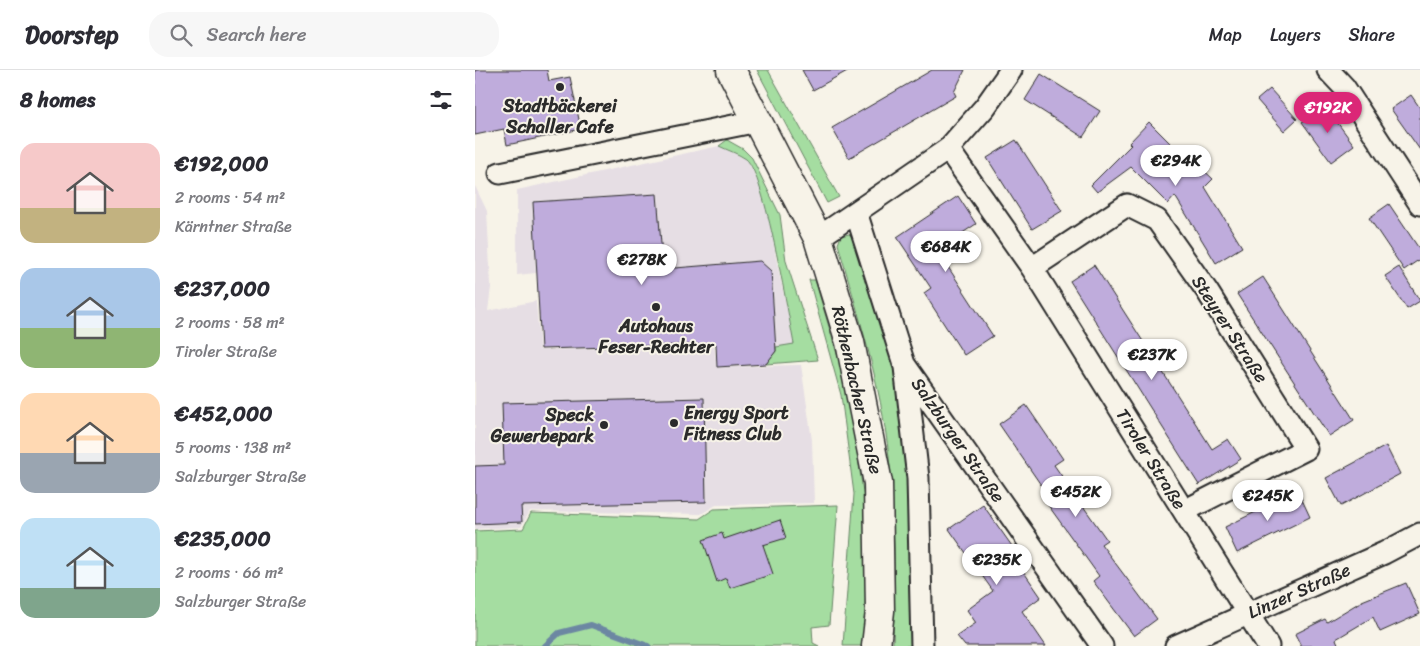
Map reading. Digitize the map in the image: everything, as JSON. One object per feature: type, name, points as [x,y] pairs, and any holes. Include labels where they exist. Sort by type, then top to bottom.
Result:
[{"type":"main road","name":"Röthenbacher Straße","points":[[731,70],[818,238],[850,342],[877,483],[880,611],[876,646]]},
{"type":"street","points":[[818,238],[948,149],[985,107],[1011,70]]},
{"type":"street","points":[[1328,70],[1344,87],[1420,204]]},
{"type":"street","points":[[500,173],[758,121]]},
{"type":"street","name":"Tiroler Straße","points":[[948,149],[1032,268],[1268,646]]},
{"type":"street","name":"Steyrer Straße","points":[[1032,268],[1127,205],[1157,220],[1207,291],[1306,449],[1184,512]]},
{"type":"street","name":"Salzburger Straße","points":[[856,212],[904,364],[1102,646]]},
{"type":"street","points":[[904,364],[918,478],[923,646]]},
{"type":"street","name":"Linzer Straße","points":[[1176,646],[1384,553],[1418,541]]},
{"type":"shaded area","points":[[719,146],[748,160],[761,189],[772,228],[776,258],[795,345],[776,347],[771,271],[760,261],[663,269],[657,194],[533,202],[536,273],[517,275],[517,190]]},
{"type":"shaded area","points":[[475,186],[487,211],[491,287],[488,311],[536,301],[540,350],[714,345],[717,367],[801,365],[812,440],[814,503],[716,505],[701,514],[530,511],[521,527],[475,529]]},
{"type":"green space","points":[[757,70],[768,70],[839,197],[827,203]]},
{"type":"green space","points":[[727,140],[743,149],[752,158],[780,215],[786,261],[818,360],[766,364],[776,351],[776,347],[794,344],[775,246],[761,190],[753,170],[746,159],[719,146]]},
{"type":"green space","points":[[849,234],[854,239],[893,359],[904,435],[915,550],[915,646],[893,646],[894,552],[889,457],[875,376],[838,244],[841,236]]},
{"type":"green space","points":[[809,280],[815,280],[848,391],[869,532],[863,646],[843,646],[854,494],[841,395]]},
{"type":"green space","points":[[838,505],[829,625],[812,627],[813,643],[819,646],[475,646],[475,531],[523,529],[531,513],[699,519],[714,509]]},
{"type":"building","points":[[475,70],[547,70],[549,81],[570,77],[581,129],[507,145],[504,129],[475,135]]},
{"type":"building","points":[[802,70],[849,70],[813,90]]},
{"type":"building","points":[[932,70],[965,70],[954,92],[956,96],[849,158],[832,128]]},
{"type":"building","points":[[1041,74],[1100,111],[1083,137],[1025,100]]},
{"type":"building","points":[[1270,89],[1297,119],[1284,131],[1257,100]]},
{"type":"building","points":[[1411,95],[1420,108],[1420,150],[1391,109]]},
{"type":"building","points":[[1325,106],[1354,145],[1331,162],[1302,122]]},
{"type":"building","points":[[1149,122],[1193,166],[1196,163],[1213,179],[1205,187],[1242,247],[1216,263],[1175,196],[1168,204],[1131,167],[1097,192],[1091,185],[1131,145],[1129,143]]},
{"type":"building","points":[[1016,140],[1062,211],[1032,229],[987,158]]},
{"type":"building","name":"Autohaus Feser-Rechter","points":[[657,194],[663,269],[760,261],[771,271],[776,351],[766,364],[717,367],[716,344],[541,349],[533,202]]},
{"type":"building","points":[[958,196],[976,224],[937,250],[993,336],[964,355],[924,293],[931,288],[897,237]]},
{"type":"building","points":[[1389,204],[1420,250],[1420,259],[1404,270],[1369,218]]},
{"type":"building","points":[[1094,265],[1212,449],[1228,439],[1241,459],[1199,485],[1070,281]]},
{"type":"building","points":[[1399,267],[1420,301],[1407,309],[1385,276]]},
{"type":"building","points":[[1263,277],[1354,420],[1329,436],[1237,294]]},
{"type":"building","points":[[704,398],[706,502],[521,506],[522,522],[475,524],[475,466],[504,465],[502,403]]},
{"type":"building","points":[[1026,405],[1063,459],[1054,465],[1107,540],[1101,544],[1157,619],[1134,636],[1093,581],[1099,576],[1048,505],[1052,501],[999,424]]},
{"type":"building","points":[[1386,446],[1400,474],[1341,506],[1326,478]]},
{"type":"building","points":[[1298,491],[1310,517],[1237,553],[1225,527]]},
{"type":"building","points":[[983,505],[1014,549],[1010,552],[1041,597],[1022,611],[1046,646],[965,646],[957,636],[976,623],[967,610],[993,591],[949,529]]},
{"type":"building","points":[[780,520],[786,538],[763,545],[773,574],[730,588],[726,578],[717,582],[703,540],[722,533],[724,539]]},
{"type":"building","points":[[1406,583],[1420,614],[1380,632],[1373,617],[1336,639],[1339,646],[1301,646],[1295,634],[1325,619],[1327,622],[1362,601]]},
{"type":"waterway","points":[[545,646],[559,633],[591,625],[648,646]]},
{"type":"place","name":"Stadtbäckerei Schaller Cafe","points":[[560,87]]},
{"type":"place","name":"Autohaus Feser-Rechter","points":[[656,307]]},
{"type":"place","name":"Energy Sport Fitness Club","points":[[674,423]]},
{"type":"place","name":"Speck Gewerbepark","points":[[604,425]]}]
